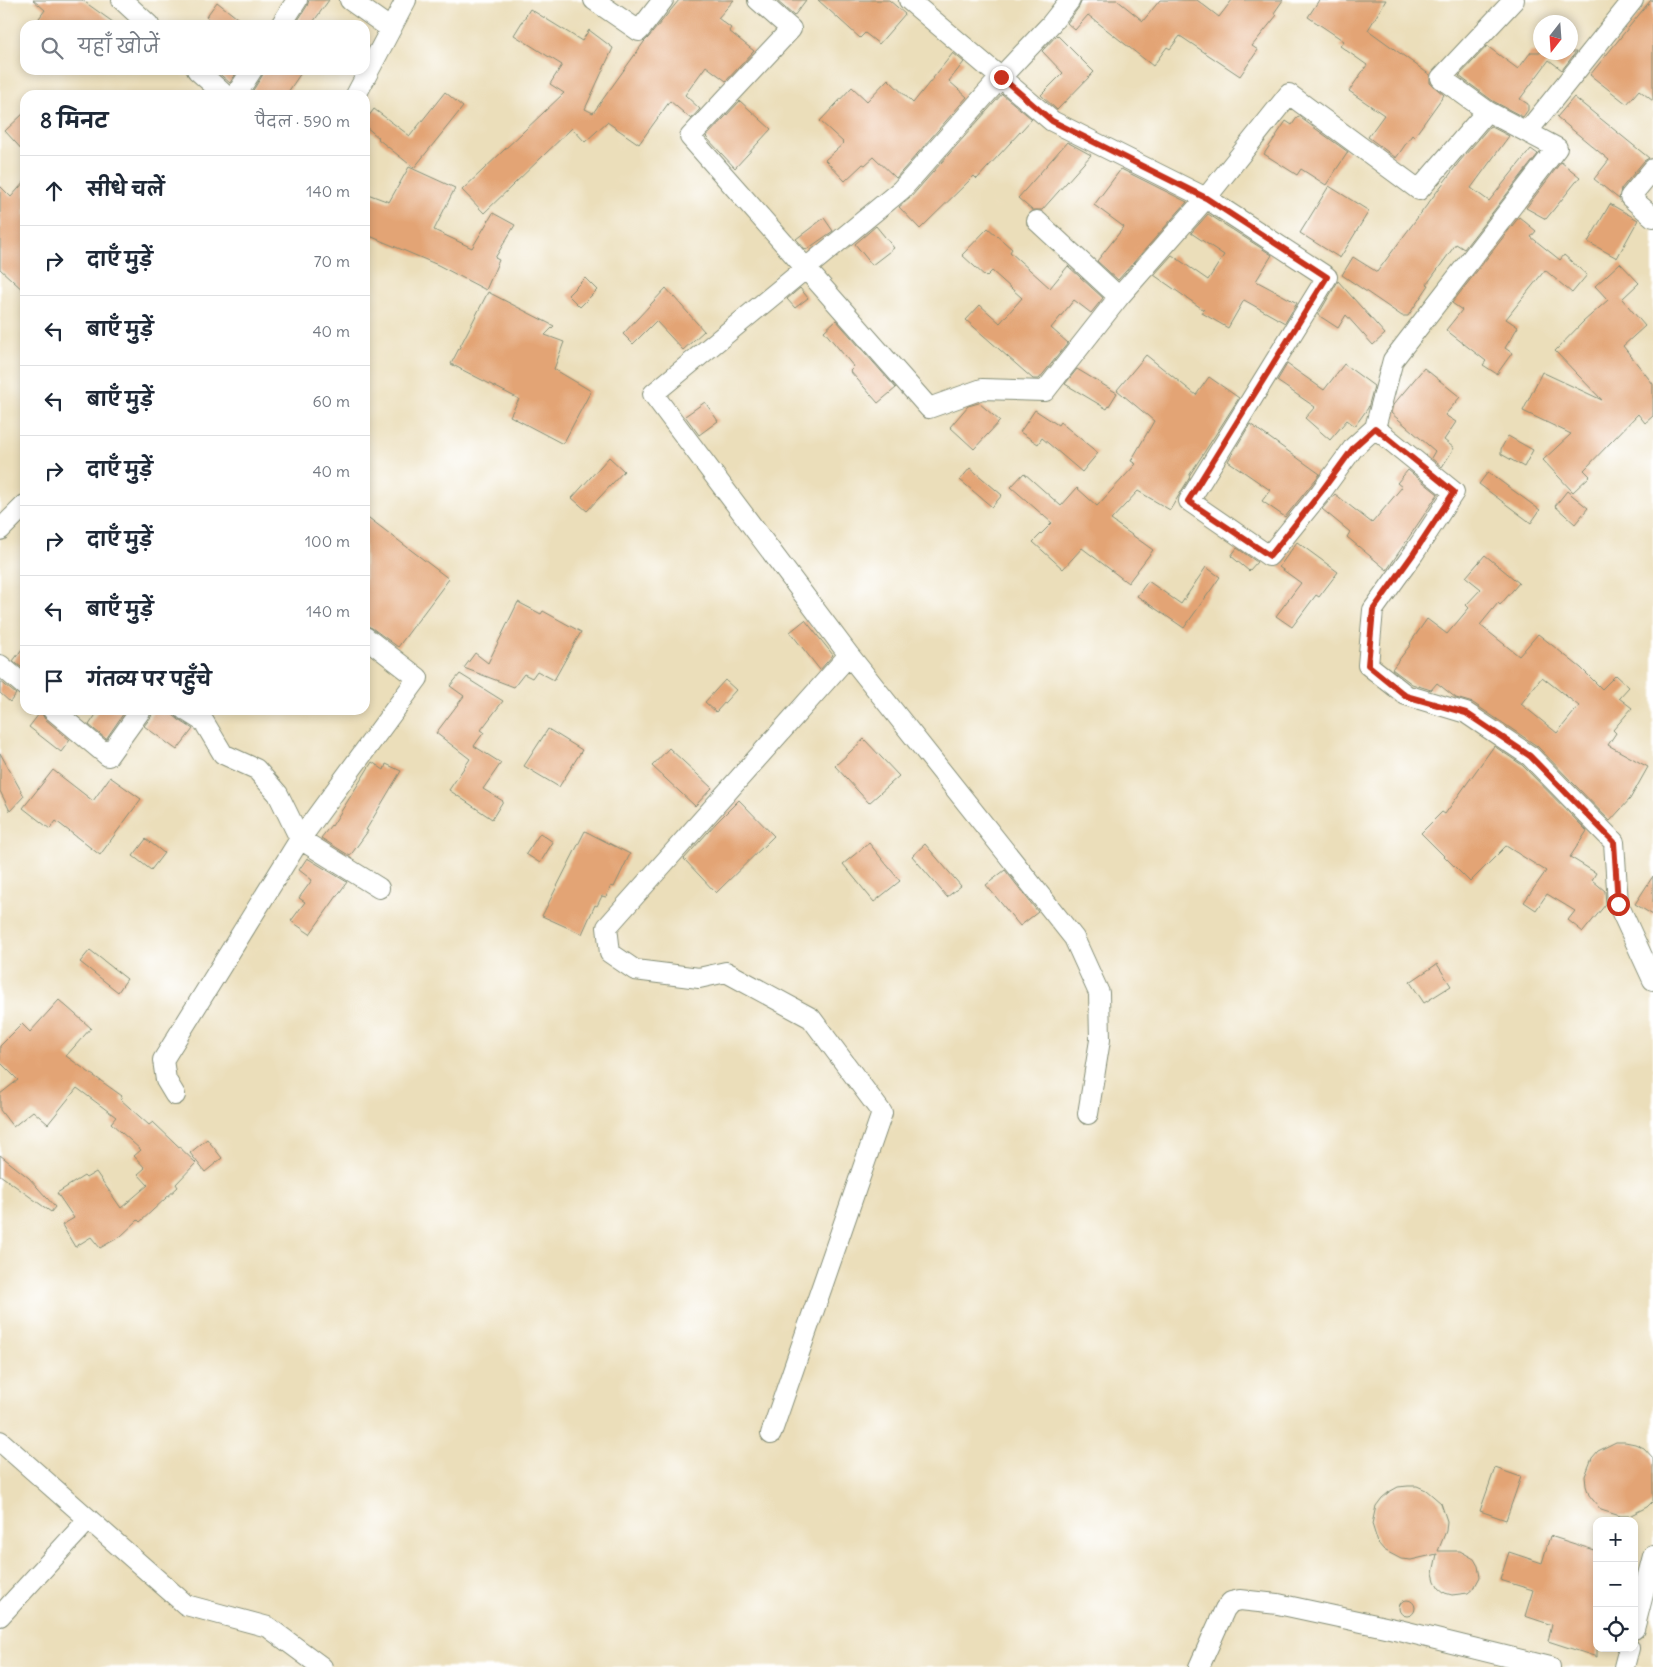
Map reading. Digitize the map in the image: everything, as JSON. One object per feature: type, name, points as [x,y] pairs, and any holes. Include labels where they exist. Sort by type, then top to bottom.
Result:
[{"type":"street","points":[[122,0],[144,20]]},
{"type":"street","points":[[284,20],[298,0]]},
{"type":"street","points":[[350,0],[391,29]]},
{"type":"street","points":[[370,69],[406,0]]},
{"type":"street","points":[[594,0],[639,31],[663,0]]},
{"type":"street","points":[[758,0],[791,29],[690,137],[929,408],[982,389],[1045,390],[1119,297],[1206,198],[1289,94],[1418,190],[1487,111]]},
{"type":"street","points":[[909,0],[1052,121],[1206,198],[1327,277],[1188,501],[1270,556],[1354,447],[1375,428],[1393,360],[1558,148],[1487,111],[1441,78],[1514,0]]},
{"type":"street","points":[[1070,0],[1052,24],[1001,77],[901,190],[653,394],[849,655],[1074,938],[1099,993],[1100,1040],[1088,1114]]},
{"type":"street","points":[[1527,132],[1633,0]]},
{"type":"street","points":[[203,75],[219,90]]},
{"type":"street","points":[[239,90],[249,75]]},
{"type":"street","points":[[359,90],[367,75]]},
{"type":"street","points":[[1653,169],[1630,197],[1653,217]]},
{"type":"street","points":[[1037,221],[1119,297]]},
{"type":"street","points":[[1375,428],[1454,492],[1414,553],[1373,610],[1368,665],[1406,696],[1466,713],[1530,756],[1614,842],[1618,904],[1653,980]]},
{"type":"street","points":[[0,530],[20,510]]},
{"type":"street","points":[[175,1095],[166,1080],[163,1060],[300,839],[418,678],[370,641]]},
{"type":"street","points":[[771,1434],[882,1113],[811,1018],[726,972],[699,978],[635,970],[610,954],[606,927],[849,655]]},
{"type":"street","points":[[0,665],[20,682]]},
{"type":"street","points":[[59,715],[108,756],[137,715]]},
{"type":"street","points":[[192,715],[204,722],[223,754],[256,769],[278,794],[300,839],[379,888]]},
{"type":"street","points":[[0,1441],[186,1605],[268,1627],[322,1667]]},
{"type":"street","points":[[0,1616],[88,1520]]},
{"type":"street","points":[[1638,1614],[1653,1556]]},
{"type":"street","points":[[1199,1667],[1225,1608],[1231,1602],[1240,1600],[1278,1604],[1400,1630],[1550,1667]]},
{"type":"street","points":[[1624,1667],[1628,1652]]},
{"type":"building","points":[[33,0],[82,0],[110,20],[38,20],[45,10]]},
{"type":"building","points":[[309,0],[329,0],[315,20],[298,20]]},
{"type":"building","points":[[679,0],[734,0],[718,18],[731,28],[729,31],[754,51],[726,81],[706,66],[685,95],[700,109],[691,119],[670,101],[639,144],[607,122],[585,142],[572,128],[484,213],[462,190],[564,93],[550,84],[562,65],[514,35],[530,9],[582,41],[589,30],[613,48],[585,109],[593,113],[644,42]]},
{"type":"building","points":[[776,0],[806,0],[794,16]]},
{"type":"building","points":[[818,0],[889,0],[905,14],[879,44],[865,33],[860,38]]},
{"type":"building","points":[[1082,0],[1117,0],[1143,21],[1160,0],[1197,0],[1219,17],[1232,0],[1283,0],[1274,13],[1277,15],[1252,46],[1258,50],[1240,76],[1180,36],[1170,49],[1167,47],[1153,66],[1088,15],[1075,30],[1067,23]]},
{"type":"building","points":[[1319,0],[1386,0],[1368,30],[1430,75],[1430,83],[1444,95],[1414,137],[1412,135],[1396,158],[1368,137],[1384,115],[1349,91],[1367,65],[1340,46],[1344,41],[1308,17]]},
{"type":"building","points":[[1651,0],[1653,0],[1653,101],[1639,90],[1627,104],[1590,75]]},
{"type":"building","points":[[217,2],[240,20],[210,20],[206,17]]},
{"type":"building","points":[[1057,35],[1094,72],[1057,110],[1041,95],[1063,73],[1042,51]]},
{"type":"building","points":[[1487,46],[1518,69],[1531,52],[1533,52],[1533,60],[1549,60],[1520,99],[1528,104],[1528,110],[1523,117],[1493,101],[1459,76]]},
{"type":"building","points":[[953,53],[964,62],[949,81],[967,97],[896,178],[874,157],[865,165],[863,164],[845,181],[825,160],[844,143],[820,121],[852,87],[867,101],[888,79],[913,103]]},
{"type":"building","points":[[1549,60],[1570,60],[1562,70]]},
{"type":"building","points":[[221,75],[235,75],[230,83]]},
{"type":"building","points":[[300,75],[289,90],[253,90],[262,76]]},
{"type":"building","points":[[445,92],[463,107],[414,168],[370,130],[370,114],[374,109],[410,136]]},
{"type":"building","points":[[1002,94],[1032,119],[977,179],[974,176],[920,229],[899,207],[910,198]]},
{"type":"building","points":[[1574,97],[1649,158],[1644,161],[1621,189],[1619,199],[1594,179],[1609,160],[1557,117]]},
{"type":"building","points":[[740,101],[771,129],[735,168],[706,137]]},
{"type":"building","points":[[1298,116],[1348,152],[1326,185],[1301,169],[1297,175],[1264,154],[1286,121],[1292,125]]},
{"type":"building","points":[[20,117],[20,148],[5,131]]},
{"type":"building","points":[[1490,126],[1509,136],[1471,188],[1489,201],[1531,149],[1538,154],[1464,249],[1456,244],[1427,284],[1429,285],[1408,316],[1402,316],[1342,275],[1353,257],[1377,272],[1459,162]]},
{"type":"building","points":[[1067,142],[1091,155],[1042,210],[1032,210],[1018,198]]},
{"type":"building","points":[[1561,162],[1580,177],[1546,219],[1526,208]]},
{"type":"building","points":[[409,167],[455,188],[434,230],[472,248],[493,213],[515,225],[495,258],[499,260],[486,290],[438,265],[370,236],[370,195],[389,202]]},
{"type":"building","points":[[1121,169],[1187,202],[1118,280],[1097,261],[1124,227],[1094,205]]},
{"type":"building","points":[[0,186],[11,197],[20,187],[20,287],[0,269]]},
{"type":"building","points":[[1329,186],[1369,211],[1340,258],[1300,233]]},
{"type":"building","points":[[1610,204],[1638,220],[1617,258],[1588,242]]},
{"type":"building","points":[[1208,214],[1272,255],[1256,281],[1297,303],[1285,323],[1244,300],[1228,328],[1202,313],[1204,310],[1154,275],[1172,255],[1208,280],[1224,255],[1191,233]]},
{"type":"building","points":[[1519,217],[1536,231],[1531,237],[1560,260],[1564,255],[1587,275],[1572,293],[1545,270],[1506,319],[1518,327],[1505,348],[1512,353],[1497,374],[1483,365],[1486,361],[1446,330],[1462,310],[1452,303]]},
{"type":"building","points":[[824,218],[833,231],[806,250],[796,239]]},
{"type":"building","points":[[876,226],[894,248],[872,265],[855,244]]},
{"type":"building","points":[[988,228],[1012,249],[1010,252],[1050,288],[1068,266],[1103,298],[1091,313],[1074,300],[1051,328],[1068,343],[1039,379],[1033,379],[966,320],[980,305],[1000,323],[1022,298],[992,271],[986,277],[962,255]]},
{"type":"building","points":[[1620,263],[1639,283],[1622,299],[1645,326],[1623,346],[1653,384],[1653,416],[1645,423],[1638,414],[1584,470],[1590,476],[1573,492],[1543,460],[1571,434],[1523,411],[1542,372],[1602,400],[1555,351],[1608,300],[1595,286]]},
{"type":"building","points":[[585,278],[597,290],[580,307],[568,295]]},
{"type":"building","points":[[1338,281],[1385,334],[1373,345],[1346,315],[1338,328],[1318,315]]},
{"type":"building","points":[[666,288],[704,331],[683,350],[656,321],[633,344],[623,334]]},
{"type":"building","points":[[800,288],[808,298],[795,308],[787,299]]},
{"type":"building","points":[[488,292],[554,326],[545,335],[564,342],[554,369],[591,391],[563,444],[510,416],[519,399],[451,364]]},
{"type":"building","points":[[836,320],[896,388],[878,403],[850,371],[854,367],[824,331]]},
{"type":"building","points":[[1146,355],[1196,395],[1209,377],[1239,398],[1189,476],[1170,510],[1138,491],[1111,520],[1153,550],[1128,583],[1082,548],[1063,569],[1033,542],[1052,523],[1011,487],[1024,473],[1061,506],[1077,488],[1097,506],[1136,464],[1131,461],[1154,421],[1117,390]]},
{"type":"building","points":[[1287,364],[1324,390],[1344,364],[1374,386],[1368,408],[1355,426],[1347,420],[1330,440],[1305,418],[1315,407],[1277,381]]},
{"type":"building","points":[[1424,368],[1460,397],[1445,415],[1456,422],[1444,440],[1454,448],[1442,467],[1431,458],[1435,451],[1391,413],[1393,405]]},
{"type":"building","points":[[1077,369],[1117,393],[1107,409],[1065,384]]},
{"type":"building","points":[[705,402],[718,421],[699,435],[685,416]]},
{"type":"building","points":[[979,403],[1000,421],[974,449],[950,427],[968,406]]},
{"type":"building","points":[[1035,410],[1058,425],[1060,422],[1098,453],[1082,472],[1042,438],[1038,444],[1020,432]]},
{"type":"building","points":[[1250,424],[1320,474],[1285,517],[1262,501],[1270,490],[1228,461]]},
{"type":"building","points":[[1508,436],[1533,450],[1524,467],[1501,454],[1501,449]]},
{"type":"building","points":[[609,457],[624,471],[587,511],[572,498]]},
{"type":"building","points":[[970,468],[1002,495],[992,507],[960,480]]},
{"type":"building","points":[[1408,470],[1438,494],[1387,570],[1347,537],[1350,532],[1322,509],[1335,494],[1372,523],[1402,487],[1397,483]]},
{"type":"building","points":[[1488,472],[1540,510],[1531,523],[1479,484]]},
{"type":"building","points":[[1567,491],[1588,508],[1575,524],[1555,506]]},
{"type":"building","points":[[370,519],[449,579],[398,647],[370,627]]},
{"type":"building","points":[[1297,542],[1338,572],[1319,597],[1316,595],[1292,627],[1276,616],[1301,583],[1279,567]]},
{"type":"building","points":[[1237,548],[1257,562],[1249,571],[1231,556]]},
{"type":"building","points":[[1485,555],[1519,583],[1500,605],[1498,603],[1480,625],[1519,656],[1538,634],[1581,668],[1602,689],[1616,675],[1629,687],[1619,698],[1632,708],[1613,730],[1616,733],[1608,745],[1648,767],[1630,799],[1610,821],[1537,746],[1473,703],[1456,698],[1437,683],[1431,690],[1412,684],[1392,669],[1427,619],[1447,634],[1469,608],[1466,605],[1481,589],[1466,577]],"holes":[[[1542,677],[1579,706],[1557,733],[1521,704]]]},
{"type":"building","points":[[1206,567],[1220,577],[1184,628],[1137,596],[1148,581],[1181,604]]},
{"type":"building","points":[[518,602],[541,614],[543,611],[581,632],[554,680],[537,671],[532,678],[524,674],[514,687],[464,668],[475,653],[488,663]]},
{"type":"building","points":[[805,620],[833,655],[820,670],[790,632]]},
{"type":"building","points":[[20,652],[20,666],[13,661]]},
{"type":"building","points":[[460,674],[503,701],[481,730],[484,732],[474,746],[501,763],[483,789],[503,801],[492,819],[449,790],[470,759],[436,733],[464,696],[450,686]]},
{"type":"building","points":[[725,680],[736,690],[716,712],[705,702]]},
{"type":"building","points":[[0,681],[16,694],[10,702],[0,693]]},
{"type":"building","points":[[38,715],[43,715],[70,740],[61,752],[29,727]]},
{"type":"building","points":[[96,715],[123,715],[106,739],[89,725]]},
{"type":"building","points":[[152,715],[173,715],[193,729],[177,750],[144,726]]},
{"type":"building","points":[[548,729],[582,750],[559,787],[524,766]]},
{"type":"building","points":[[864,739],[899,776],[869,803],[835,766]]},
{"type":"building","points":[[1494,746],[1522,765],[1587,831],[1570,857],[1596,873],[1592,880],[1605,891],[1606,904],[1583,932],[1568,920],[1575,911],[1547,894],[1536,910],[1524,902],[1546,871],[1506,846],[1470,882],[1421,833],[1442,812],[1445,814]]},
{"type":"building","points":[[669,748],[712,788],[695,806],[652,766]]},
{"type":"building","points":[[0,753],[24,796],[10,811],[0,791]]},
{"type":"building","points":[[372,762],[384,770],[386,764],[401,771],[366,830],[368,831],[350,856],[321,838],[332,826]]},
{"type":"building","points":[[53,770],[93,801],[110,777],[141,799],[100,855],[56,821],[50,829],[23,808]]},
{"type":"building","points":[[739,800],[774,836],[716,893],[684,859]]},
{"type":"building","points":[[585,831],[630,854],[614,887],[611,886],[606,897],[602,896],[597,906],[595,905],[582,934],[542,916]]},
{"type":"building","points":[[540,833],[553,842],[540,863],[526,854]]},
{"type":"building","points":[[146,839],[164,853],[151,870],[133,856]]},
{"type":"building","points":[[869,843],[900,881],[874,902],[843,864]]},
{"type":"building","points":[[925,844],[961,886],[947,897],[912,856]]},
{"type":"building","points":[[307,858],[347,882],[310,934],[291,921],[305,902],[299,898],[312,880],[299,870]]},
{"type":"building","points":[[1005,870],[1038,912],[1020,926],[986,885]]},
{"type":"building","points":[[1653,876],[1653,915],[1635,904]]},
{"type":"building","points":[[90,950],[127,979],[118,992],[80,962]]},
{"type":"building","points":[[1437,964],[1451,986],[1424,1003],[1410,982]]},
{"type":"building","points":[[59,1000],[91,1028],[66,1056],[122,1096],[120,1099],[149,1125],[153,1122],[196,1163],[176,1184],[178,1187],[140,1222],[138,1220],[121,1236],[100,1248],[91,1237],[75,1247],[62,1225],[74,1218],[57,1193],[84,1176],[86,1178],[96,1172],[121,1208],[148,1185],[138,1174],[145,1168],[134,1156],[141,1150],[111,1123],[116,1117],[77,1088],[48,1124],[33,1111],[13,1127],[0,1110],[0,1094],[18,1080],[0,1062],[0,1046],[22,1024],[30,1032]]},
{"type":"building","points":[[207,1139],[222,1158],[205,1172],[190,1153]]},
{"type":"building","points":[[0,1155],[29,1178],[55,1207],[51,1212],[0,1175]]},
{"type":"building","points":[[1616,1442],[1635,1444],[1644,1448],[1653,1458],[1653,1501],[1647,1507],[1629,1516],[1620,1516],[1601,1510],[1589,1495],[1586,1486],[1585,1476],[1592,1458],[1598,1451]]},
{"type":"building","points":[[1495,1468],[1521,1477],[1506,1520],[1480,1511]]},
{"type":"building","points":[[1417,1486],[1426,1490],[1441,1503],[1447,1521],[1446,1531],[1438,1551],[1460,1551],[1474,1559],[1478,1566],[1480,1577],[1474,1588],[1468,1593],[1452,1595],[1445,1593],[1439,1588],[1433,1573],[1437,1554],[1411,1560],[1401,1559],[1384,1550],[1378,1543],[1372,1524],[1376,1506],[1389,1492],[1398,1487]]},
{"type":"building","points":[[1550,1536],[1593,1550],[1593,1652],[1597,1652],[1597,1657],[1548,1641],[1552,1625],[1525,1616],[1533,1590],[1500,1580],[1509,1552],[1542,1563]]},
{"type":"building","points":[[1407,1600],[1413,1602],[1415,1608],[1413,1614],[1407,1616],[1401,1614],[1399,1608],[1401,1602]]},
{"type":"route","points":[[1001,77],[1052,121],[1206,198],[1327,277],[1188,501],[1270,556],[1354,447],[1375,428],[1454,492],[1414,553],[1373,610],[1368,665],[1406,696],[1466,713],[1530,756],[1614,842],[1618,904]]}]
